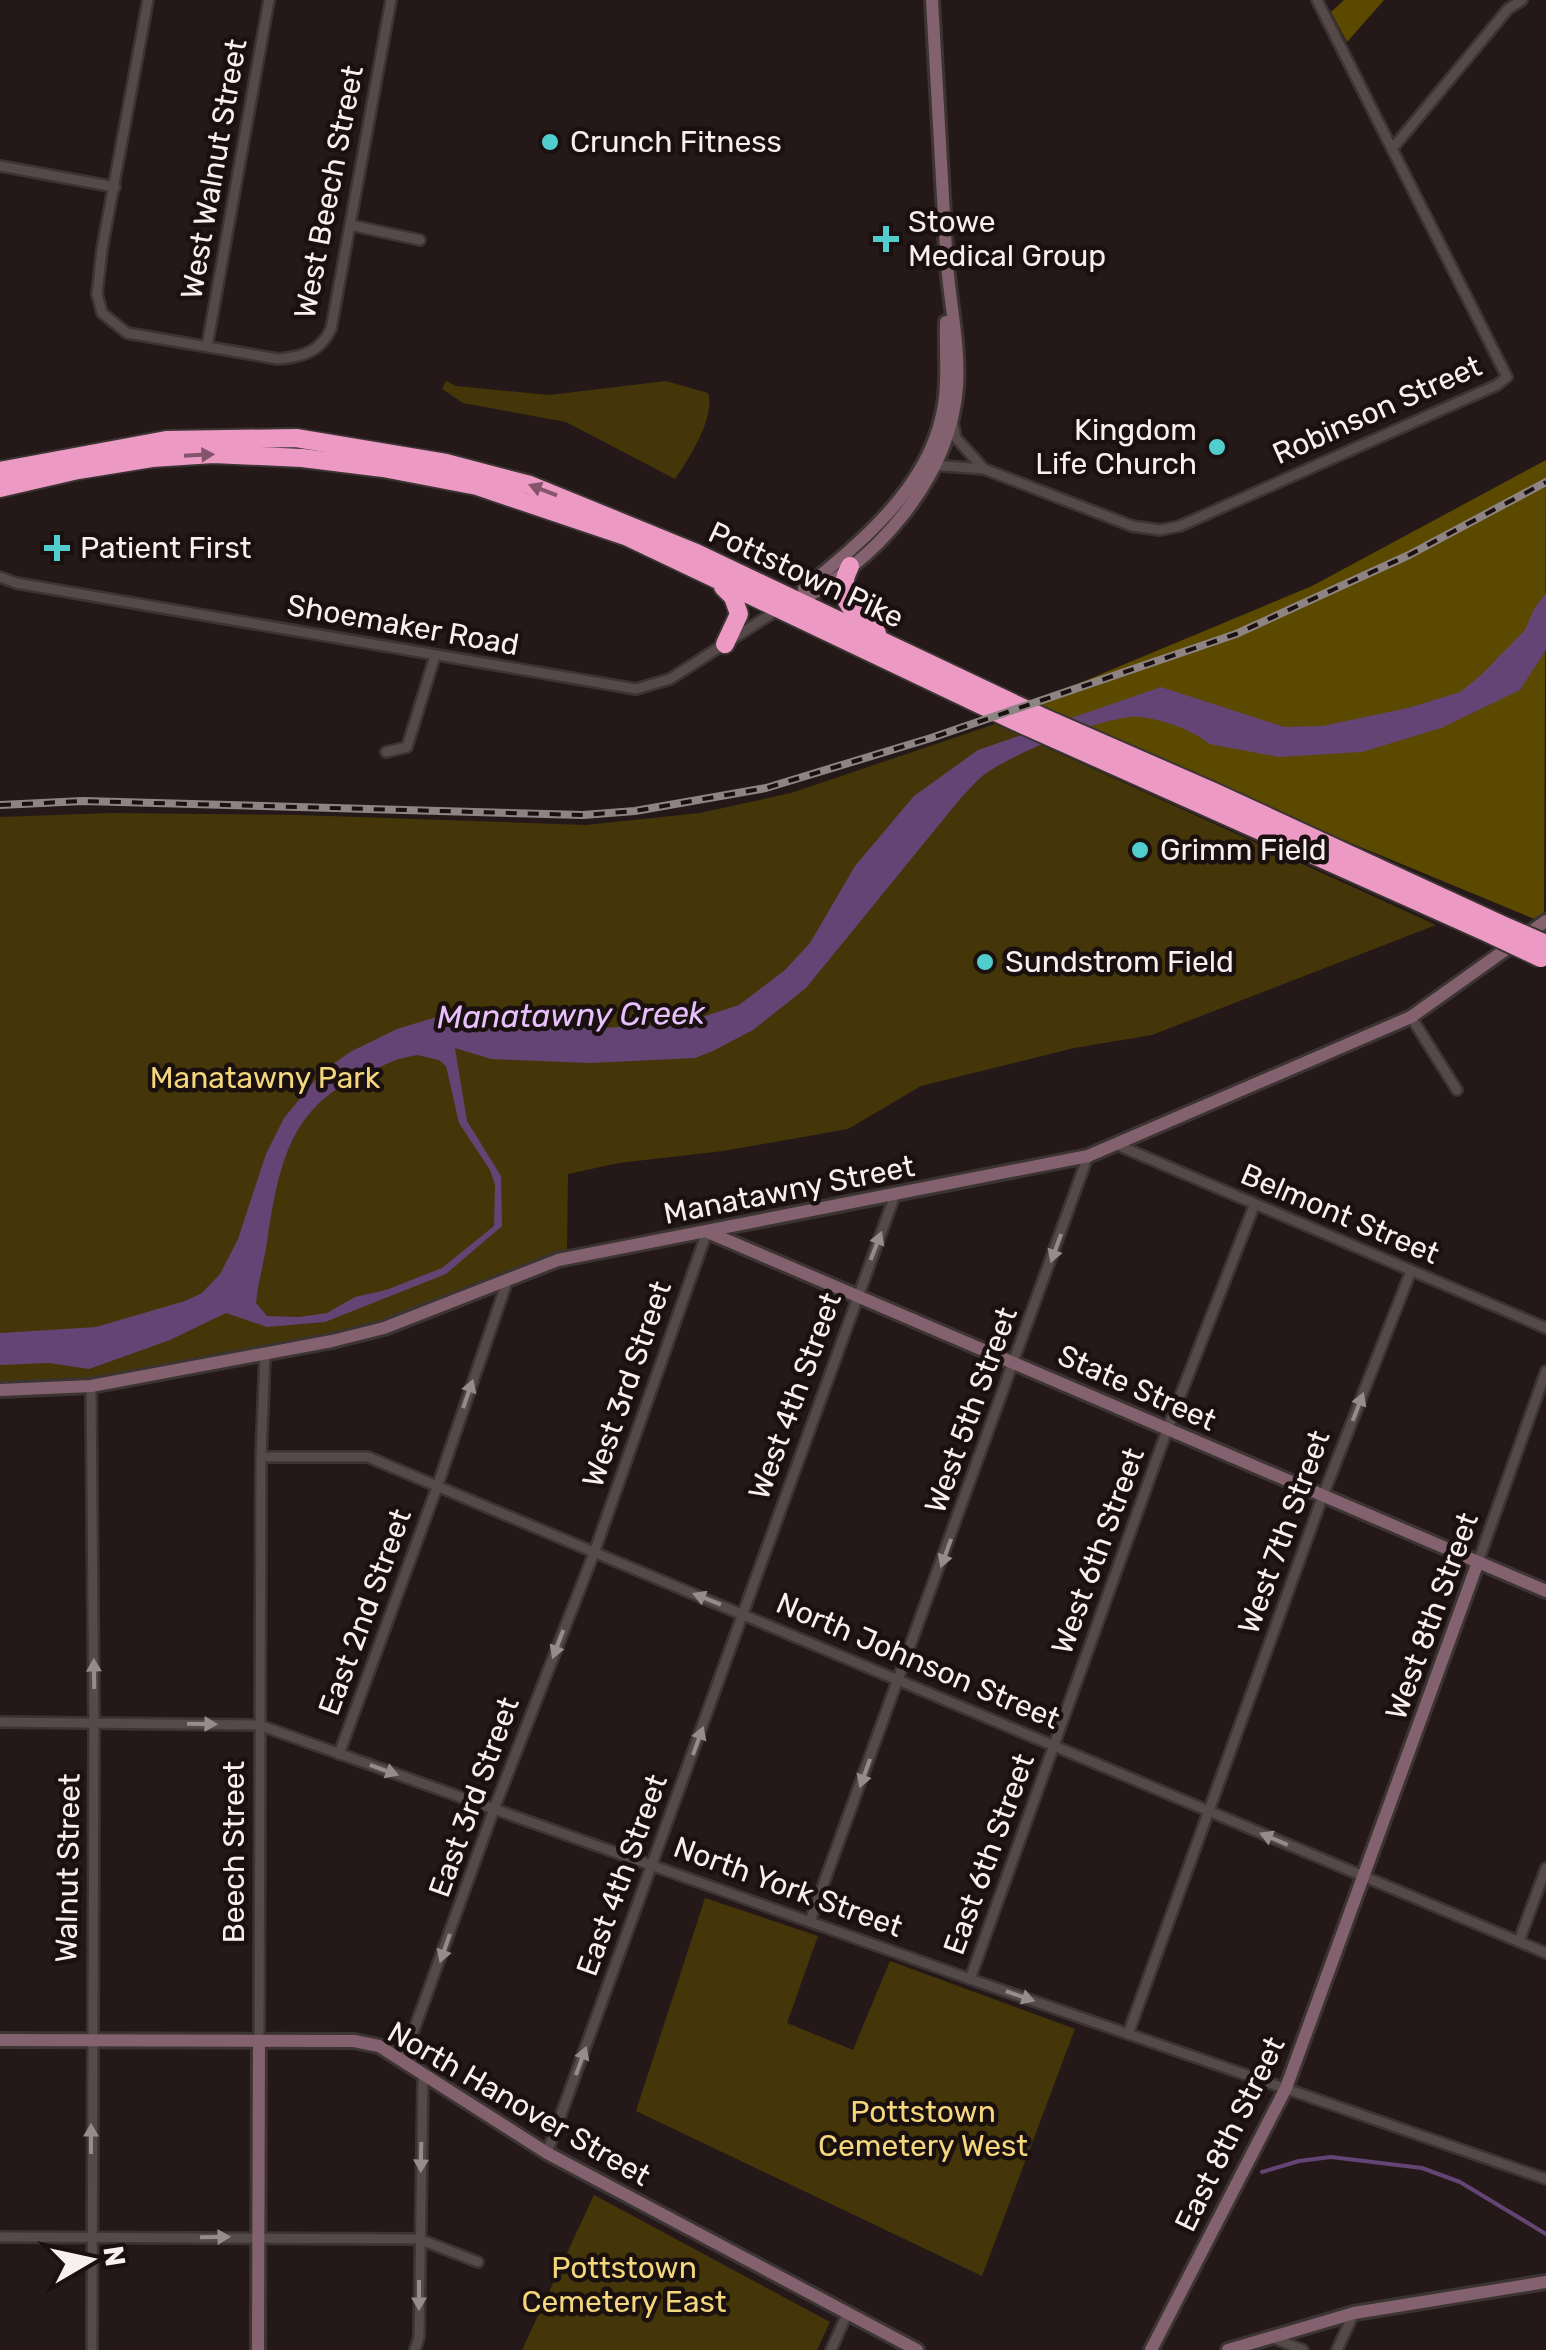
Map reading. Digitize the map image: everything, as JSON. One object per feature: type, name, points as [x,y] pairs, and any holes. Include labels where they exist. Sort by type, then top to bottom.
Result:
[{"type":"highway","name":"Pottstown Pike","points":[[0,471],[166,440],[296,438],[446,463],[530,485],[694,552],[1017,722],[1494,929]]},
{"type":"highway","name":"Pottstown Pike","points":[[0,488],[115,464],[212,454],[302,458],[477,486],[628,538],[716,580],[790,603],[888,644],[1214,792],[1545,954]]},
{"type":"highway","points":[[850,566],[842,581],[848,604],[888,644]]},
{"type":"highway","points":[[716,580],[733,597],[740,614],[724,644]]},
{"type":"street","points":[[148,0],[97,294],[102,313],[127,334],[208,346]]},
{"type":"street","name":"West Walnut Street","points":[[208,346],[269,0]]},
{"type":"street","name":"West Beech Street","points":[[208,346],[278,359],[303,356],[324,343],[330,329],[391,0]]},
{"type":"street","name":"Shoemaker Road","points":[[790,603],[863,542],[929,463],[944,404],[947,278],[932,0]]},
{"type":"street","name":"Robinson Street","points":[[929,463],[984,469],[1132,526],[1160,530],[1180,526],[1507,377],[1317,0]]},
{"type":"street","points":[[1392,149],[1508,10],[1522,0]]},
{"type":"street","points":[[0,166],[115,186]]},
{"type":"street","points":[[350,225],[420,240]]},
{"type":"street","name":"Shoemaker Road","points":[[0,577],[31,586],[636,689],[670,679],[850,566],[872,550],[894,525],[952,420],[957,352],[947,278]]},
{"type":"street","points":[[952,420],[956,438],[984,469]]},
{"type":"street","points":[[386,752],[407,747],[435,656]]},
{"type":"street","name":"Manatawny Street","points":[[0,1390],[92,1386],[265,1354],[384,1328],[558,1260],[1088,1156],[1411,1017],[1546,921]]},
{"type":"street","points":[[1411,1017],[1457,1090]]},
{"type":"street","name":"Belmont Street","points":[[1115,1144],[1546,1328]]},
{"type":"street","name":"West 5th Street","points":[[810,1922],[1088,1156]]},
{"type":"street","name":"West 4th Street","points":[[744,1614],[896,1195]]},
{"type":"street","name":"West 6th Street","points":[[1055,1746],[1167,1430],[1254,1206]]},
{"type":"street","name":"State Street","points":[[707,1232],[1546,1591]]},
{"type":"street","name":"West 3rd Street","points":[[594,1553],[707,1232]]},
{"type":"street","name":"West 7th Street","points":[[1128,2034],[1322,1498],[1411,1271]]},
{"type":"street","name":"East 2nd Street","points":[[339,1754],[508,1279]]},
{"type":"street","name":"Beech Street","points":[[258,2350],[259,1726],[265,1354]]},
{"type":"street","name":"West 8th Street","points":[[1364,1878],[1546,1372]]},
{"type":"street","name":"Walnut Street","points":[[92,1386],[92,2350]]},
{"type":"street","name":"North Johnson Street","points":[[261,1456],[368,1457],[1546,1952]]},
{"type":"street","name":"East 3rd Street","points":[[403,2060],[494,1809],[594,1553]]},
{"type":"street","name":"East 4th Street","points":[[547,2153],[744,1614]]},
{"type":"street","name":"North York Street","points":[[0,1722],[259,1726],[1546,2179]]},
{"type":"street","name":"East 6th Street","points":[[970,1979],[1055,1746]]},
{"type":"street","points":[[1519,1942],[1546,1868]]},
{"type":"street","name":"East 8th Street","points":[[1151,2350],[1286,2088],[1364,1878]]},
{"type":"street","name":"North Hanover Street","points":[[0,2040],[354,2042],[379,2046],[547,2153],[917,2350]]},
{"type":"street","points":[[415,2350],[419,2337],[424,2076]]},
{"type":"street","points":[[3,2238],[419,2239],[478,2262]]},
{"type":"street","points":[[1228,2350],[1354,2313],[1546,2282]]},
{"type":"street","points":[[1337,2350],[1354,2313]]},
{"type":"street","points":[[831,2350],[847,2314]]},
{"type":"street","points":[[1271,2336],[1303,2350]]},
{"type":"green space","points":[[446,381],[456,386],[549,395],[666,381],[708,393],[708,413],[700,437],[675,479],[566,422],[463,403],[442,389]]},
{"type":"green space","name":"Manatawny Park","points":[[995,724],[1436,925],[1152,1035],[1074,1048],[921,1086],[848,1129],[568,1174],[567,1251],[372,1325],[89,1379],[0,1385],[0,817],[111,813],[299,815],[586,825],[700,813],[791,793]]},
{"type":"green space","name":"Pottstown Cemetery West","points":[[705,1898],[818,1936],[787,2023],[853,2050],[890,1961],[1075,2029],[982,2276],[636,2111]]},
{"type":"green space","name":"Pottstown Cemetery East","points":[[594,2195],[830,2322],[817,2350],[522,2350]]},
{"type":"shaded area","points":[[1344,0],[1384,0],[1347,42],[1331,12]]},
{"type":"shaded area","points":[[1546,460],[1544,923],[1022,707],[1312,586]]},
{"type":"shaded area","points":[[1546,593],[1546,650],[1520,690],[1441,728],[1362,752],[1279,757],[1209,744],[1172,724],[1131,717],[1078,730],[1001,764],[960,799],[806,988],[753,1030],[713,1051],[695,1058],[590,1063],[491,1059],[455,1048],[467,1121],[501,1176],[502,1226],[446,1274],[325,1322],[267,1327],[226,1313],[170,1340],[89,1369],[49,1363],[0,1365],[0,1333],[96,1327],[202,1293],[220,1274],[238,1239],[266,1154],[284,1118],[321,1073],[350,1052],[397,1029],[433,1018],[504,1016],[598,1028],[693,1020],[739,1005],[785,970],[810,943],[855,866],[914,796],[978,750],[1161,687],[1284,727],[1322,726],[1408,708],[1460,692],[1525,630]],"holes":[[[417,1055],[439,1060],[446,1066],[459,1123],[490,1170],[495,1185],[494,1226],[442,1268],[386,1290],[355,1297],[327,1313],[267,1316],[256,1303],[258,1288],[282,1167],[301,1124],[335,1090],[387,1064]]]},
{"type":"waterway","points":[[1262,2172],[1331,2157],[1422,2168],[1460,2182],[1546,2234]]},
{"type":"railway","points":[[0,805],[83,801],[583,815],[635,811],[766,788],[931,738],[1236,634],[1409,555],[1546,482]]},
{"type":"place","name":"Crunch Fitness","points":[[550,142]]},
{"type":"place","name":"Stowe Medical Group","points":[[886,239]]},
{"type":"place","name":"Kingdom Life Church","points":[[1217,447]]},
{"type":"place","name":"Patient First","points":[[57,548]]},
{"type":"place","name":"Grimm Field","points":[[1140,850]]},
{"type":"place","name":"Sundstrom Field","points":[[985,962]]},
{"type":"water label","name":"Manatawny Creek","points":[[571,1015]]}]
